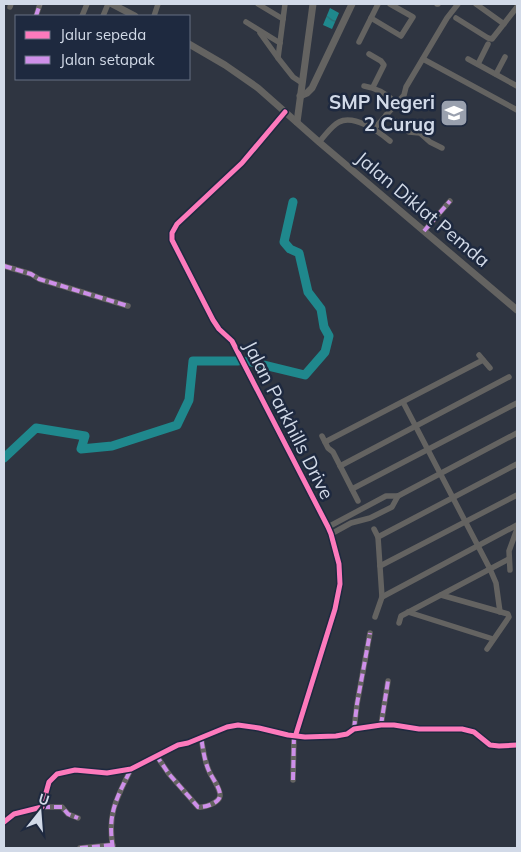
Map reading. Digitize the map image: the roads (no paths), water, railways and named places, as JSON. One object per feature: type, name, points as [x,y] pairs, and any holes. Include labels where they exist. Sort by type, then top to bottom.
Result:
[{"type":"street","points":[[103,15],[110,4],[133,15]]},
{"type":"street","points":[[258,4],[283,19]]},
{"type":"street","points":[[278,58],[285,4]]},
{"type":"street","points":[[297,122],[313,4]]},
{"type":"street","points":[[300,96],[312,88],[352,4]]},
{"type":"street","points":[[359,42],[378,4]]},
{"type":"street","points":[[371,18],[401,36],[413,17],[390,4]]},
{"type":"street","points":[[374,128],[404,95],[406,87],[447,18],[458,4]]},
{"type":"street","points":[[476,4],[504,24]]},
{"type":"street","points":[[456,18],[489,39],[504,24],[516,5]]},
{"type":"street","points":[[246,22],[280,44]]},
{"type":"street","points":[[258,29],[293,77],[302,84]]},
{"type":"street","points":[[478,64],[488,44]]},
{"type":"street","name":"Jalan Diklat Pemda","points":[[190,45],[232,69],[258,88],[517,310]]},
{"type":"street","points":[[369,54],[384,65],[373,87]]},
{"type":"street","points":[[496,74],[505,57]]},
{"type":"street","points":[[468,58],[517,86]]},
{"type":"street","points":[[423,59],[517,110]]},
{"type":"street","points":[[364,86],[373,87],[388,95],[396,103]]},
{"type":"street","name":"Jalan Parkhills Drive","points":[[285,112],[242,163],[177,224],[172,233],[172,240],[213,320],[232,341],[328,527],[339,564],[340,584],[335,609],[295,735],[293,780]]},
{"type":"street","points":[[386,115],[409,132],[420,133],[430,142],[442,148]]},
{"type":"street","points":[[319,142],[340,121],[353,122],[374,128],[390,141]]},
{"type":"street","points":[[424,231],[450,201]]},
{"type":"street","points":[[5,268],[31,274],[39,279],[128,306]]},
{"type":"street","points":[[325,442],[403,402],[481,358],[490,368]]},
{"type":"street","points":[[340,466],[508,377]]},
{"type":"street","points":[[403,402],[490,569],[496,583],[500,612]]},
{"type":"street","points":[[352,489],[514,404],[517,410]]},
{"type":"street","points":[[328,527],[386,496],[398,496],[517,433]]},
{"type":"street","points":[[322,436],[333,452],[358,501]]},
{"type":"street","points":[[378,537],[517,464]]},
{"type":"street","points":[[380,566],[517,495]]},
{"type":"street","points":[[331,534],[392,507],[398,496]]},
{"type":"street","points":[[382,597],[517,527]]},
{"type":"street","points":[[510,570],[509,551],[517,527]]},
{"type":"street","points":[[374,529],[378,537],[382,597],[375,617]]},
{"type":"street","points":[[399,623],[401,616],[509,559]]},
{"type":"street","points":[[442,595],[508,614],[509,617],[487,649]]},
{"type":"street","points":[[408,612],[493,639]]},
{"type":"street","points":[[354,729],[370,633]]},
{"type":"street","points":[[381,725],[388,681]]},
{"type":"street","points":[[42,807],[49,782],[57,774],[74,770],[107,773],[131,769],[156,755],[227,727],[238,725],[295,735],[336,736],[347,734],[354,729],[381,725],[462,729],[474,732],[490,745],[517,745]]},
{"type":"street","points":[[156,755],[169,774],[198,807],[204,807],[218,801],[220,792],[208,769],[201,737]]},
{"type":"street","points":[[80,848],[113,847],[110,835],[112,814],[120,791],[131,769]]},
{"type":"street","points":[[4,822],[14,814],[42,807],[62,807],[68,814],[78,818]]},
{"type":"water","points":[[330,8],[339,13],[332,29],[323,25]]},
{"type":"waterway","points":[[247,361],[305,375],[325,352],[329,336],[324,327],[321,309],[308,292],[299,253],[290,249],[284,242],[293,202]]},
{"type":"waterway","points":[[4,458],[36,428],[85,436],[81,449],[112,446],[177,425],[189,400],[193,361],[238,361]]},
{"type":"place","name":"SMP Negeri 2 Curug","points":[[454,113]]}]
